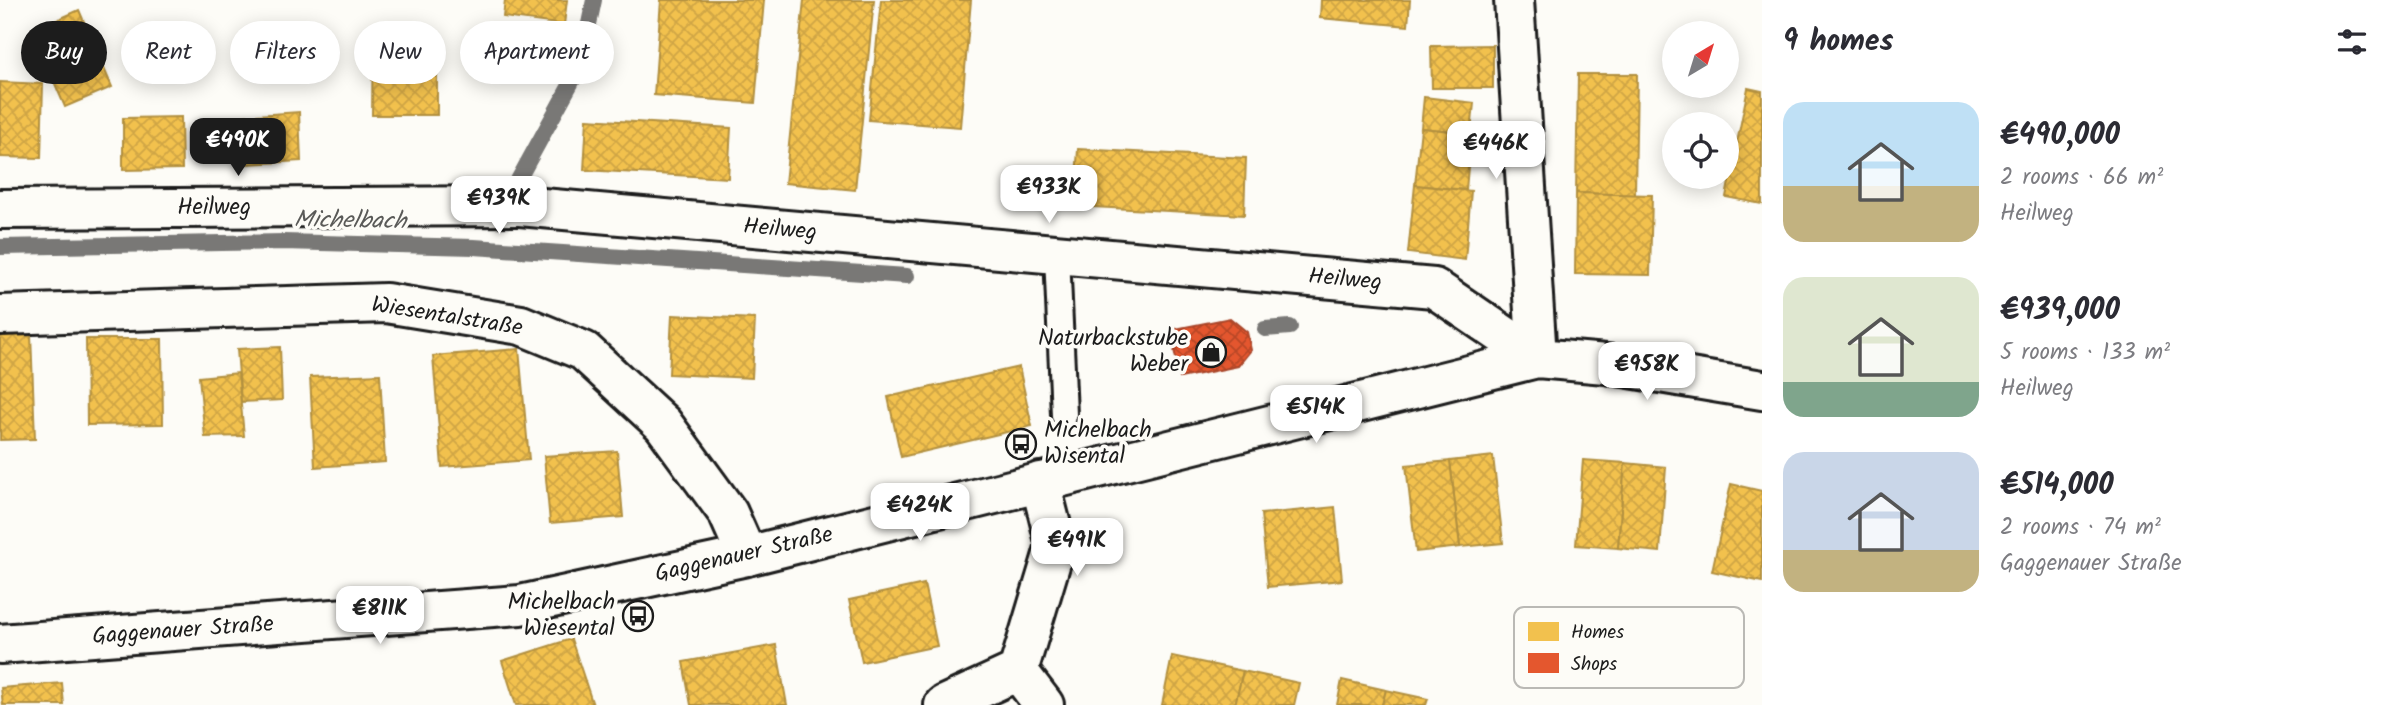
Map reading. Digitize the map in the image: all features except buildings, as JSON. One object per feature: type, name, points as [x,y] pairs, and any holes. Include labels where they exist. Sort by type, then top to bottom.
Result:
[{"type":"street","points":[[1514,0],[1537,358]]},
{"type":"street","name":"Heilweg","points":[[0,209],[520,206],[1434,288],[1537,358]]},
{"type":"street","name":"Wiesentalstraße","points":[[0,315],[386,303],[521,326],[584,351],[663,424],[728,513],[747,556]]},
{"type":"street","name":"Gaggenauer Straße","points":[[0,644],[520,606],[747,556],[1537,358],[1606,365],[1762,390]]},
{"type":"street","points":[[944,705],[1018,671],[1056,545],[1040,482]]},
{"type":"street","points":[[1018,671],[1044,705]]},
{"type":"lane","points":[[1057,255],[1064,415]]},
{"type":"waterway","points":[[517,182],[580,67],[594,0]]},
{"type":"waterway","name":"Michelbach","points":[[0,247],[283,242],[474,247],[907,276]]},
{"type":"waterway","name":"Michelbach","points":[[1265,329],[1290,327]]},
{"type":"place","name":"Naturbackstube Weber","points":[[1211,352]]},
{"type":"place","name":"Michelbach Wisental","points":[[1021,444]]},
{"type":"place","name":"Michelbach Wiesental","points":[[638,616]]}]
